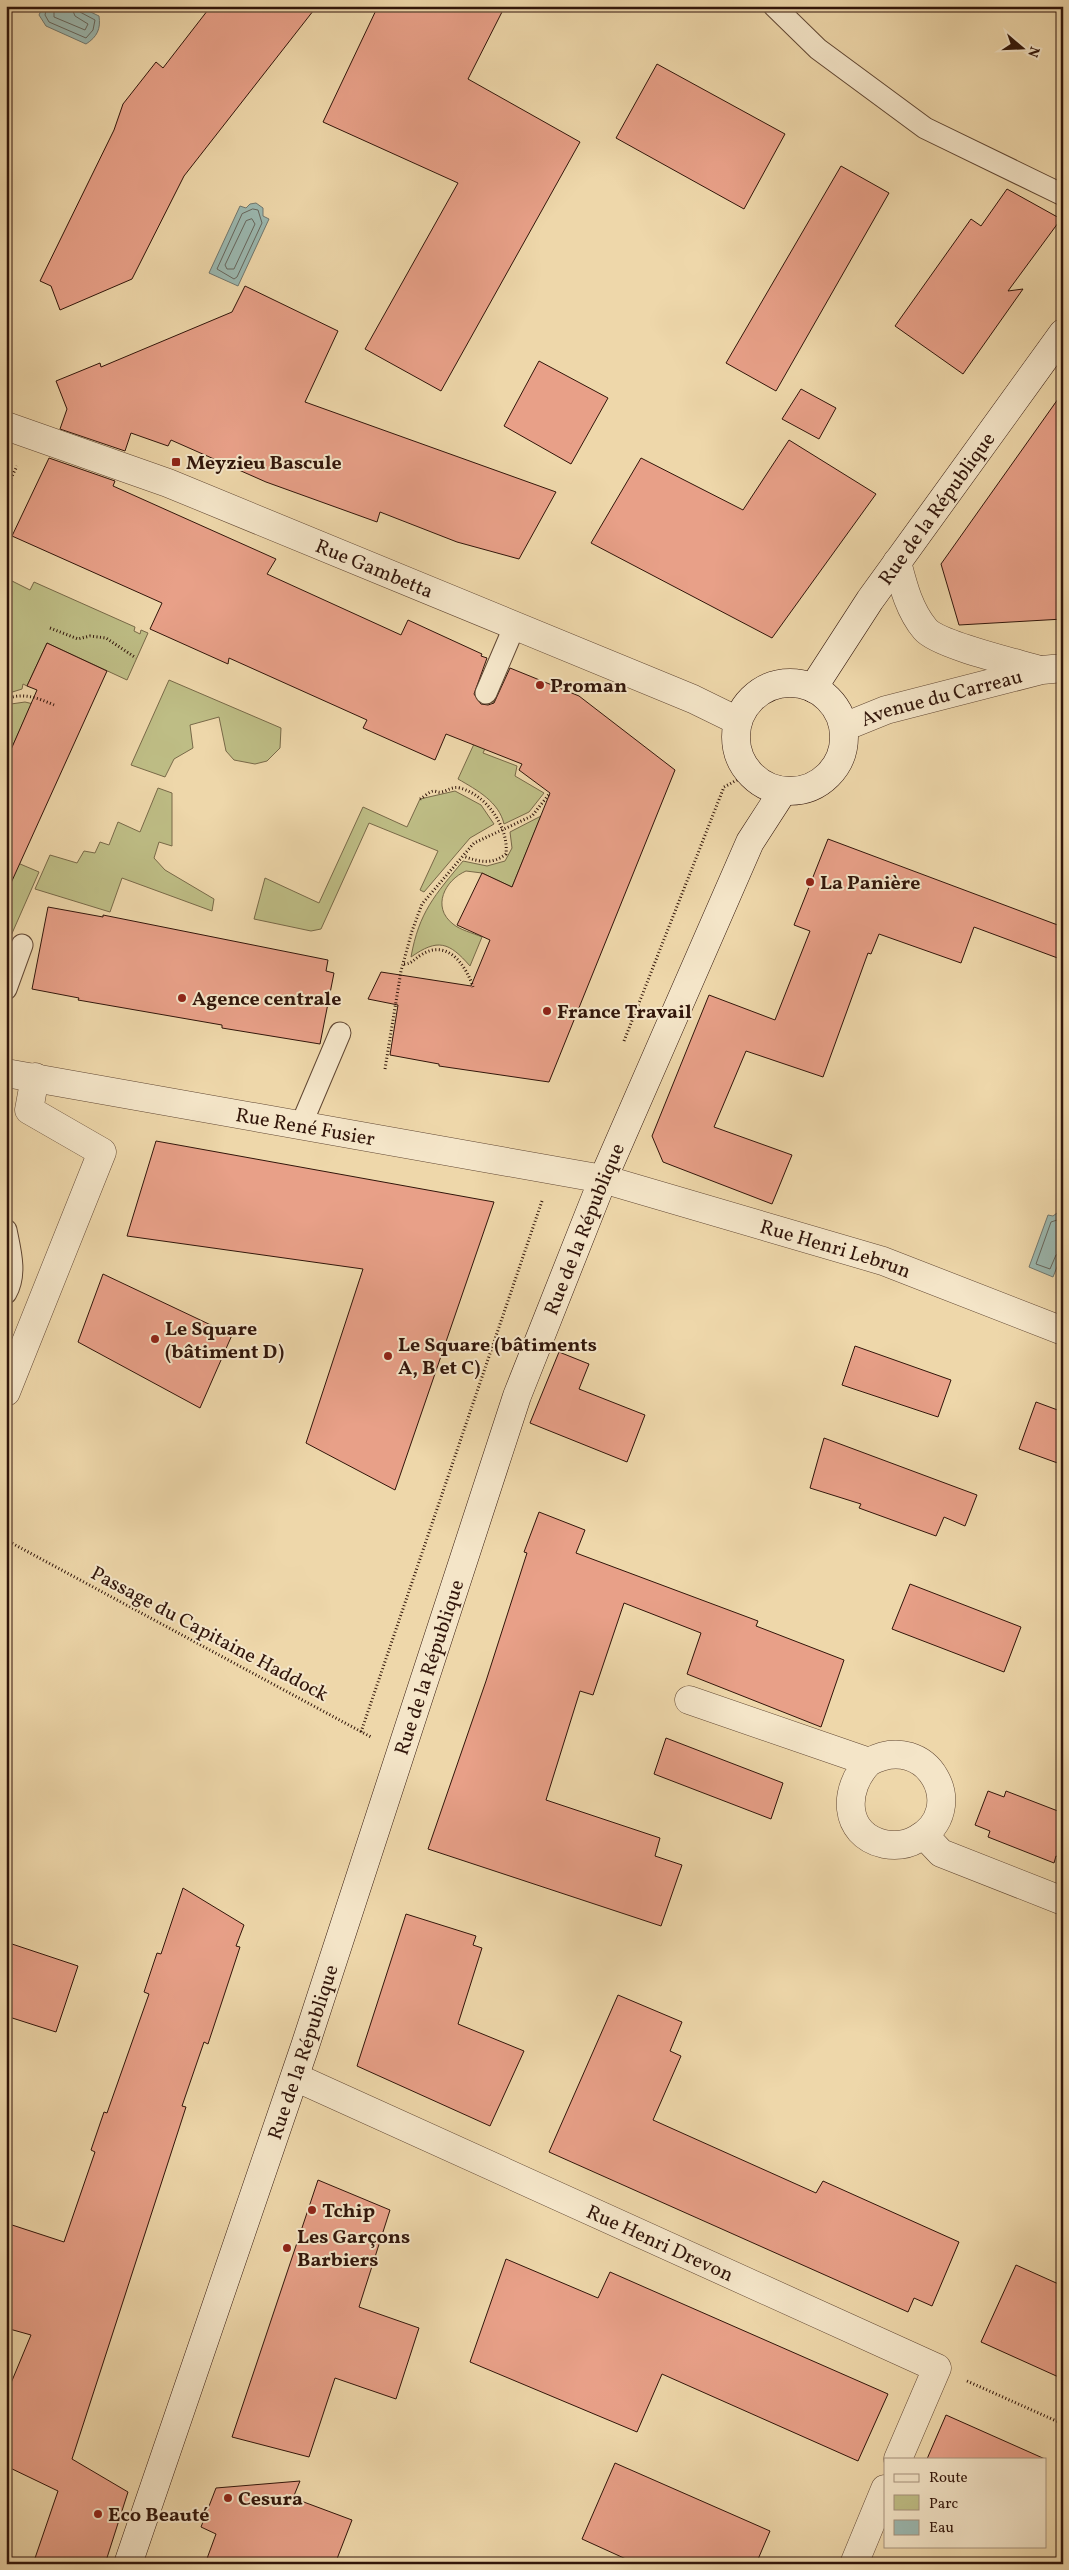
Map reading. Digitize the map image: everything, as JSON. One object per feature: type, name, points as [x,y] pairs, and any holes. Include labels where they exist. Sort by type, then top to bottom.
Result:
[{"type":"street","name":"Rue de la République","points":[[813,688],[854,622],[1063,333]]},
{"type":"street","name":"Rue Gambetta","points":[[6,426],[168,483],[692,699],[738,721]]},
{"type":"street","name":"Avenue du Carreau","points":[[897,562],[906,596],[926,630],[959,647],[1052,669]]},
{"type":"street","name":"Avenue du Carreau","points":[[844,727],[886,710],[1052,669]]},
{"type":"street","points":[[795,683],[813,688],[827,697],[838,711],[844,727],[844,744],[840,760],[829,774],[816,785],[800,790],[783,791],[771,788],[750,773],[740,757],[736,740],[738,721],[747,705],[760,692],[777,684],[795,683]]},
{"type":"street","name":"Rue de la République","points":[[128,2564],[295,2077],[517,1396],[603,1179],[750,842],[783,791]]},
{"type":"street","name":"Rue René Fusier","points":[[6,1073],[552,1172],[603,1179]]},
{"type":"street","points":[[6,1392],[102,1152],[29,1110],[35,1077]]},
{"type":"street","name":"Rue Henri Lebrun","points":[[603,1179],[883,1261],[1063,1331]]},
{"type":"street","points":[[689,1700],[869,1762]]},
{"type":"street","points":[[895,1753],[909,1755],[922,1762],[932,1771],[939,1784],[941,1798],[939,1811],[933,1824],[924,1835],[911,1842],[898,1845],[883,1843],[869,1837],[859,1827],[852,1814],[850,1800],[852,1786],[858,1772],[869,1762],[881,1755],[895,1753]]},
{"type":"street","points":[[924,1835],[941,1853],[1063,1901]]},
{"type":"street","name":"Rue Henri Drevon","points":[[295,2077],[937,2368]]},
{"type":"street","points":[[898,2458],[937,2368]]},
{"type":"street","points":[[854,2564],[884,2491]]},
{"type":"lane","points":[[774,6],[818,49],[925,128],[1063,195]]},
{"type":"lane","points":[[486,693],[515,626]]},
{"type":"lane","points":[[6,989],[22,944]]},
{"type":"lane","points":[[301,1125],[340,1033]]},
{"type":"lane","points":[[6,1230],[12,1260],[11,1277],[6,1293]]},
{"type":"path","points":[[6,488],[20,459]]},
{"type":"path","points":[[50,628],[78,638],[90,636],[106,638],[136,658]]},
{"type":"path","points":[[6,700],[19,695],[35,697],[54,705]]},
{"type":"path","points":[[622,1044],[724,787],[750,773]]},
{"type":"path","points":[[420,799],[432,791],[441,792],[449,788],[459,788],[482,800],[491,810],[504,830],[507,845],[506,854],[499,859],[487,862],[463,856]]},
{"type":"path","points":[[385,1069],[394,1005],[412,931],[422,904],[474,843],[532,816],[550,793]]},
{"type":"path","points":[[404,964],[410,964],[432,950],[445,951],[457,958],[468,970],[472,987]]},
{"type":"path","points":[[362,1732],[552,1172]]},
{"type":"path","name":"Passage du Capitaine Haddock","points":[[6,1540],[400,1753]]},
{"type":"path","points":[[937,2368],[1063,2424]]},
{"type":"green space","points":[[6,578],[30,590],[34,582],[135,627],[134,631],[140,634],[141,630],[148,633],[127,680],[47,643],[27,686],[23,684],[22,689],[6,694]]},
{"type":"green space","points":[[169,680],[281,728],[280,748],[267,761],[255,764],[234,760],[226,751],[219,717],[190,725],[193,748],[174,759],[165,777],[131,765]]},
{"type":"green space","points":[[495,698],[506,702],[483,753],[517,766],[515,776],[544,793],[529,812],[504,824],[497,809],[486,797],[458,779]]},
{"type":"green space","points":[[25,702],[46,707],[30,707],[6,761],[6,707],[11,704]]},
{"type":"green space","points":[[158,788],[172,793],[172,846],[159,842],[154,858],[165,870],[214,899],[212,911],[122,878],[110,912],[35,889],[50,855],[77,863],[84,851],[95,853],[100,842],[109,845],[118,822],[140,832]]},
{"type":"green space","points":[[455,791],[481,805],[494,824],[470,838],[424,892],[420,890],[438,851],[369,823],[321,929],[311,931],[254,919],[265,878],[319,903],[363,807],[407,827],[420,799]]},
{"type":"green space","points":[[541,816],[512,887],[482,873],[466,871],[452,881],[443,894],[443,910],[446,917],[459,928],[482,937],[470,966],[456,952],[443,945],[429,947],[411,957],[414,941],[429,905],[463,861],[487,866],[505,861],[512,848],[510,832]]},
{"type":"green space","points":[[6,858],[39,872],[6,947],[6,927],[11,910],[6,895]]},
{"type":"water","points":[[43,6],[78,6],[99,16],[97,32],[93,39],[86,44],[46,26],[39,15]]},
{"type":"water","points":[[256,203],[263,208],[263,216],[269,219],[238,286],[209,273],[240,206],[246,208],[250,204]]},
{"type":"water","points":[[1057,1213],[1063,1214],[1063,1252],[1053,1277],[1029,1267],[1048,1215],[1053,1216]]},
{"type":"building","points":[[211,6],[317,6],[184,176],[132,279],[60,310],[51,286],[40,281],[114,130],[123,104],[156,62],[163,68]]},
{"type":"building","points":[[378,6],[505,6],[468,79],[580,142],[441,391],[365,349],[458,183],[323,122]]},
{"type":"building","points":[[657,64],[785,134],[744,209],[616,138]]},
{"type":"building","points":[[841,166],[889,193],[776,391],[726,363]]},
{"type":"building","points":[[1007,189],[1061,219],[1008,291],[1023,289],[963,374],[895,326],[971,219],[981,226]]},
{"type":"building","points":[[245,286],[338,331],[305,402],[556,492],[519,559],[457,542],[380,512],[377,522],[266,482],[171,440],[168,446],[131,433],[125,451],[60,429],[67,409],[56,381],[100,363],[101,367],[232,312]]},
{"type":"building","points":[[539,361],[608,398],[571,464],[504,426]]},
{"type":"building","points":[[801,389],[836,408],[819,439],[782,419]]},
{"type":"building","points":[[1063,392],[1063,619],[959,625],[941,564]]},
{"type":"building","points":[[789,440],[876,494],[772,638],[591,543],[641,458],[743,510]]},
{"type":"building","points":[[49,458],[115,481],[113,486],[276,559],[267,574],[401,635],[408,620],[482,654],[481,656],[487,658],[474,694],[481,704],[488,705],[494,703],[510,668],[579,696],[675,770],[549,1082],[439,1066],[439,1064],[390,1055],[398,1005],[368,999],[381,972],[471,986],[490,940],[457,925],[482,873],[512,887],[550,793],[519,770],[522,764],[446,734],[435,760],[363,728],[367,720],[229,658],[228,664],[150,629],[162,603],[12,536]]},
{"type":"building","points":[[47,643],[107,671],[6,894],[6,761],[37,690],[27,686]]},
{"type":"building","points":[[828,839],[1063,927],[1063,960],[974,927],[961,963],[879,934],[871,954],[868,953],[823,1077],[746,1051],[714,1127],[792,1155],[772,1204],[663,1162],[652,1136],[709,995],[775,1020],[810,931],[794,925]]},
{"type":"building","points":[[48,907],[103,917],[103,915],[328,960],[326,971],[334,973],[320,1044],[222,1028],[222,1025],[78,1000],[79,998],[32,989]]},
{"type":"building","name":"Le Square (bâtiments A, B et C)","points":[[156,1141],[494,1202],[395,1490],[306,1443],[363,1269],[127,1236]]},
{"type":"building","name":"Le Square (bâtiment D)","points":[[103,1274],[232,1335],[200,1408],[78,1342]]},
{"type":"building","points":[[855,1346],[951,1380],[938,1417],[842,1385]]},
{"type":"building","points":[[559,1352],[589,1364],[579,1389],[645,1415],[627,1462],[530,1423]]},
{"type":"building","points":[[1036,1402],[1063,1412],[1063,1465],[1019,1449]]},
{"type":"building","points":[[824,1438],[977,1495],[965,1526],[944,1517],[936,1536],[859,1508],[861,1504],[810,1488]]},
{"type":"building","points":[[539,1512],[585,1530],[576,1553],[758,1621],[756,1626],[844,1660],[821,1727],[687,1674],[701,1633],[624,1603],[593,1695],[580,1691],[546,1800],[660,1838],[655,1856],[682,1865],[661,1926],[428,1849],[486,1681],[527,1553],[524,1552]]},
{"type":"building","points":[[910,1584],[1021,1627],[1004,1672],[892,1629]]},
{"type":"building","points":[[666,1738],[783,1783],[771,1819],[654,1774]]},
{"type":"building","points":[[988,1791],[1004,1797],[1006,1791],[1063,1813],[1063,1859],[1056,1856],[1054,1863],[988,1837],[990,1831],[975,1825]]},
{"type":"building","points":[[183,1888],[244,1925],[236,1946],[240,1947],[208,2044],[204,2042],[182,2106],[186,2107],[72,2459],[128,2492],[105,2564],[33,2564],[58,2491],[6,2466],[6,2395],[31,2335],[6,2328],[6,2223],[64,2242],[95,2152],[91,2150],[104,2112],[107,2113],[149,1994],[144,1992],[157,1953],[161,1954]]},
{"type":"building","points":[[406,1914],[476,1936],[473,1945],[482,1948],[458,2024],[524,2051],[490,2126],[357,2066]]},
{"type":"building","points":[[6,1942],[78,1966],[56,2032],[6,2016]]},
{"type":"building","points":[[618,1995],[682,2022],[670,2051],[681,2056],[653,2120],[816,2193],[823,2181],[959,2242],[932,2306],[914,2298],[908,2312],[549,2152]]},
{"type":"building","points":[[318,2180],[390,2210],[359,2307],[419,2328],[396,2399],[335,2378],[309,2457],[232,2437]]},
{"type":"building","points":[[506,2259],[598,2298],[610,2272],[888,2394],[858,2461],[662,2374],[637,2432],[470,2362]]},
{"type":"building","points":[[1016,2265],[1063,2286],[1063,2379],[981,2342]]},
{"type":"building","points":[[946,2415],[1043,2458],[927,2458]]},
{"type":"building","points":[[615,2463],[770,2531],[756,2564],[637,2564],[582,2539]]},
{"type":"building","points":[[300,2481],[293,2498],[352,2520],[335,2564],[205,2564],[216,2534],[201,2527],[216,2488]]},
{"type":"place","name":"Meyzieu Bascule","points":[[176,462]]},
{"type":"place","name":"Proman","points":[[540,685]]},
{"type":"place","name":"La Panière","points":[[810,882]]},
{"type":"place","name":"Agence centrale","points":[[182,998]]},
{"type":"place","name":"France Travail","points":[[547,1011]]},
{"type":"place","name":"Le Square (bâtiment D)","points":[[155,1339]]},
{"type":"place","name":"Le Square (bâtiments A, B et C)","points":[[388,1356]]},
{"type":"place","name":"Tchip","points":[[312,2210]]},
{"type":"place","name":"Les Garçons Barbiers","points":[[287,2248]]},
{"type":"place","name":"Cesura","points":[[228,2498]]},
{"type":"place","name":"Eco Beauté","points":[[98,2514]]}]
